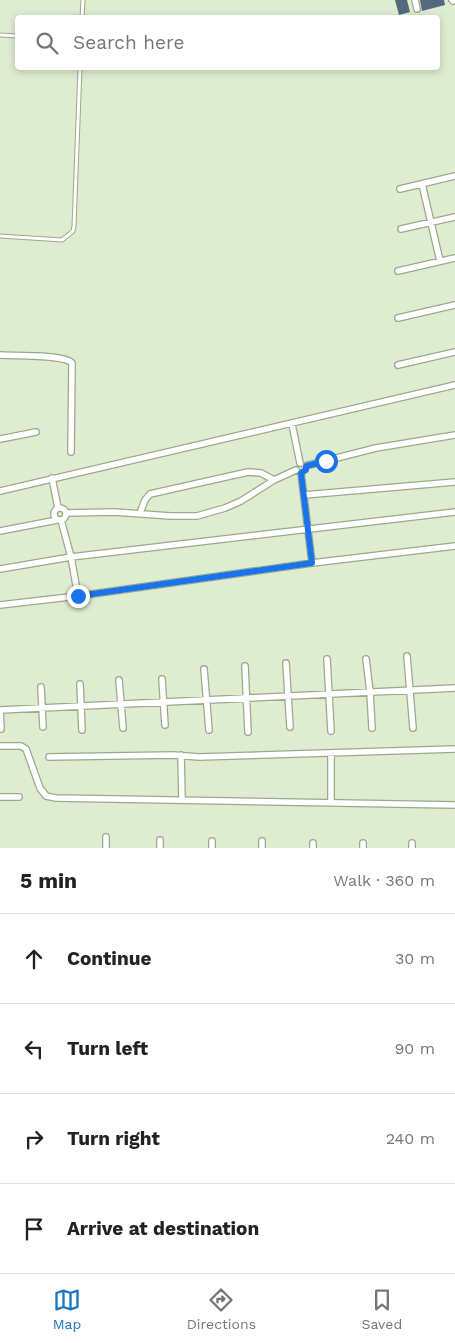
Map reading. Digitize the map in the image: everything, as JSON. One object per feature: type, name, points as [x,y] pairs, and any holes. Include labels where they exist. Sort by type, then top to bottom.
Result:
[{"type":"street","points":[[415,0],[417,9]]},
{"type":"street","points":[[400,189],[455,176]]},
{"type":"street","points":[[422,184],[440,261]]},
{"type":"street","points":[[401,229],[455,217]]},
{"type":"street","points":[[398,271],[455,258]]},
{"type":"street","points":[[398,318],[455,305]]},
{"type":"street","points":[[398,365],[455,352]]},
{"type":"street","points":[[0,354],[65,359],[72,363],[71,452]]},
{"type":"street","points":[[0,491],[455,386]]},
{"type":"street","points":[[292,424],[303,465]]},
{"type":"street","points":[[0,439],[36,432]]},
{"type":"street","points":[[312,563],[304,495],[299,472],[296,467],[376,448],[455,435]]},
{"type":"street","points":[[140,513],[145,500],[150,494],[248,472],[261,472],[274,480]]},
{"type":"street","points":[[0,531],[59,520],[65,517],[66,514],[114,512],[184,517],[208,514],[242,501],[274,480],[299,472]]},
{"type":"street","points":[[52,478],[58,508]]},
{"type":"street","points":[[304,495],[455,482]]},
{"type":"street","points":[[58,508],[64,510],[66,514]]},
{"type":"street","points":[[58,508],[54,511],[54,516],[59,520],[71,557],[78,596]]},
{"type":"street","points":[[0,568],[71,557],[455,512]]},
{"type":"street","points":[[0,605],[312,563],[455,546]]},
{"type":"street","points":[[407,656],[413,728]]},
{"type":"street","points":[[327,660],[331,731]]},
{"type":"street","points":[[366,660],[372,728]]},
{"type":"street","points":[[286,663],[290,727]]},
{"type":"street","points":[[245,666],[248,732]]},
{"type":"street","points":[[204,669],[209,730]]},
{"type":"street","points":[[162,679],[165,725]]},
{"type":"street","points":[[119,680],[123,728]]},
{"type":"street","points":[[80,684],[82,730]]},
{"type":"street","points":[[40,687],[43,727]]},
{"type":"street","points":[[1,729],[0,710],[455,688]]},
{"type":"street","points":[[0,746],[21,746],[26,750],[40,788],[46,796],[56,798],[455,805]]},
{"type":"street","points":[[49,757],[181,755],[198,757],[455,749]]},
{"type":"street","points":[[331,753],[331,803]]},
{"type":"street","points":[[181,755],[182,800]]},
{"type":"street","points":[[0,797],[19,797]]},
{"type":"street","points":[[106,837],[106,848]]},
{"type":"street","points":[[160,840],[160,848]]},
{"type":"street","points":[[212,841],[212,848]]},
{"type":"lane","points":[[82,15],[83,0]]},
{"type":"lane","points":[[0,35],[15,36]]},
{"type":"lane","points":[[0,236],[62,240],[73,231],[80,70]]},
{"type":"building","points":[[395,0],[407,0],[410,12],[399,15]]},
{"type":"building","points":[[420,0],[444,0],[445,5],[422,11]]},
{"type":"route","points":[[78,596],[312,563],[301,473],[306,470],[306,466],[326,461]]}]
